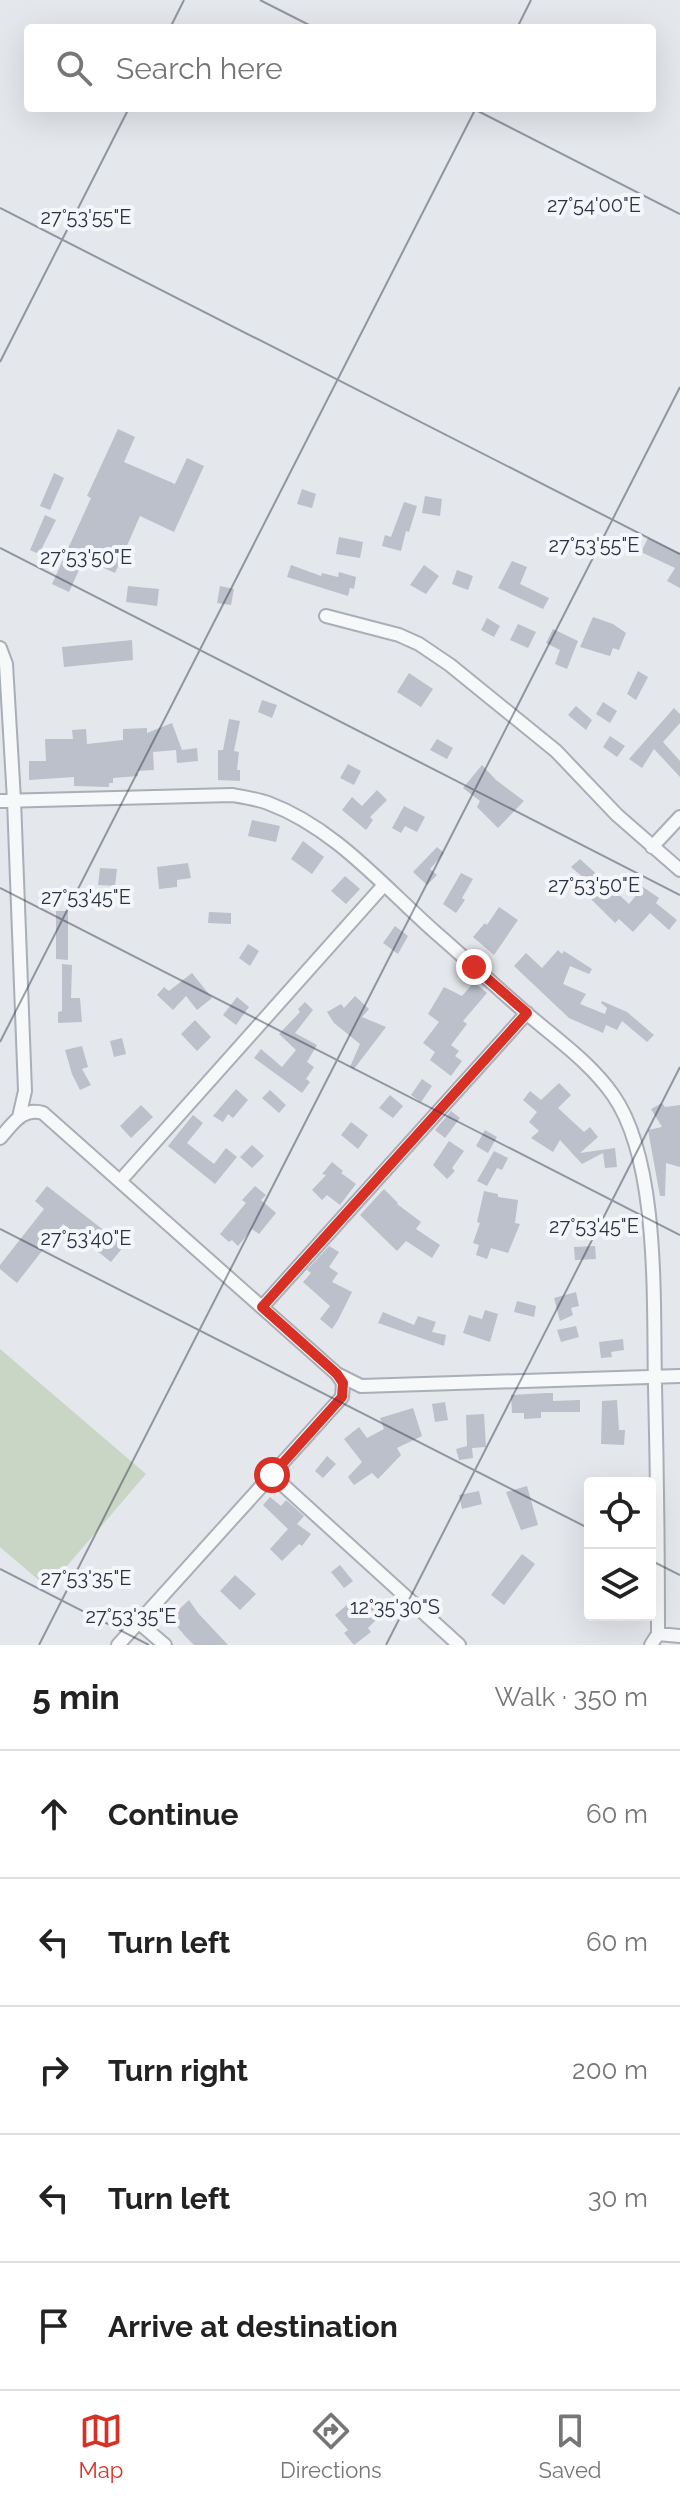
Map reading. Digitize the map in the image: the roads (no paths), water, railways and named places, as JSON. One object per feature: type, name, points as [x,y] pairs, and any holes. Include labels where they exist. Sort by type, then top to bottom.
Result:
[{"type":"street","points":[[326,616],[399,635],[450,665],[556,751],[617,815],[680,870]]},
{"type":"street","points":[[0,648],[6,664],[7,800],[25,1091],[19,1117]]},
{"type":"street","points":[[7,800],[232,795],[266,802],[306,821],[339,843],[383,886],[567,1047],[612,1093],[637,1142],[650,1234],[658,1634],[651,1645]]},
{"type":"street","points":[[652,847],[680,817]]},
{"type":"street","points":[[120,1181],[383,886]]},
{"type":"street","points":[[262,1307],[527,1013]]},
{"type":"street","points":[[25,1091],[43,1113],[337,1374],[343,1383],[342,1397]]},
{"type":"street","points":[[0,1138],[28,1111],[43,1113]]},
{"type":"street","points":[[337,1374],[361,1386]]},
{"type":"street","points":[[118,1645],[342,1397],[361,1386],[680,1376]]},
{"type":"street","points":[[272,1475],[459,1645]]},
{"type":"street","points":[[138,1622],[165,1645]]},
{"type":"street","points":[[658,1634],[680,1636]]}]
